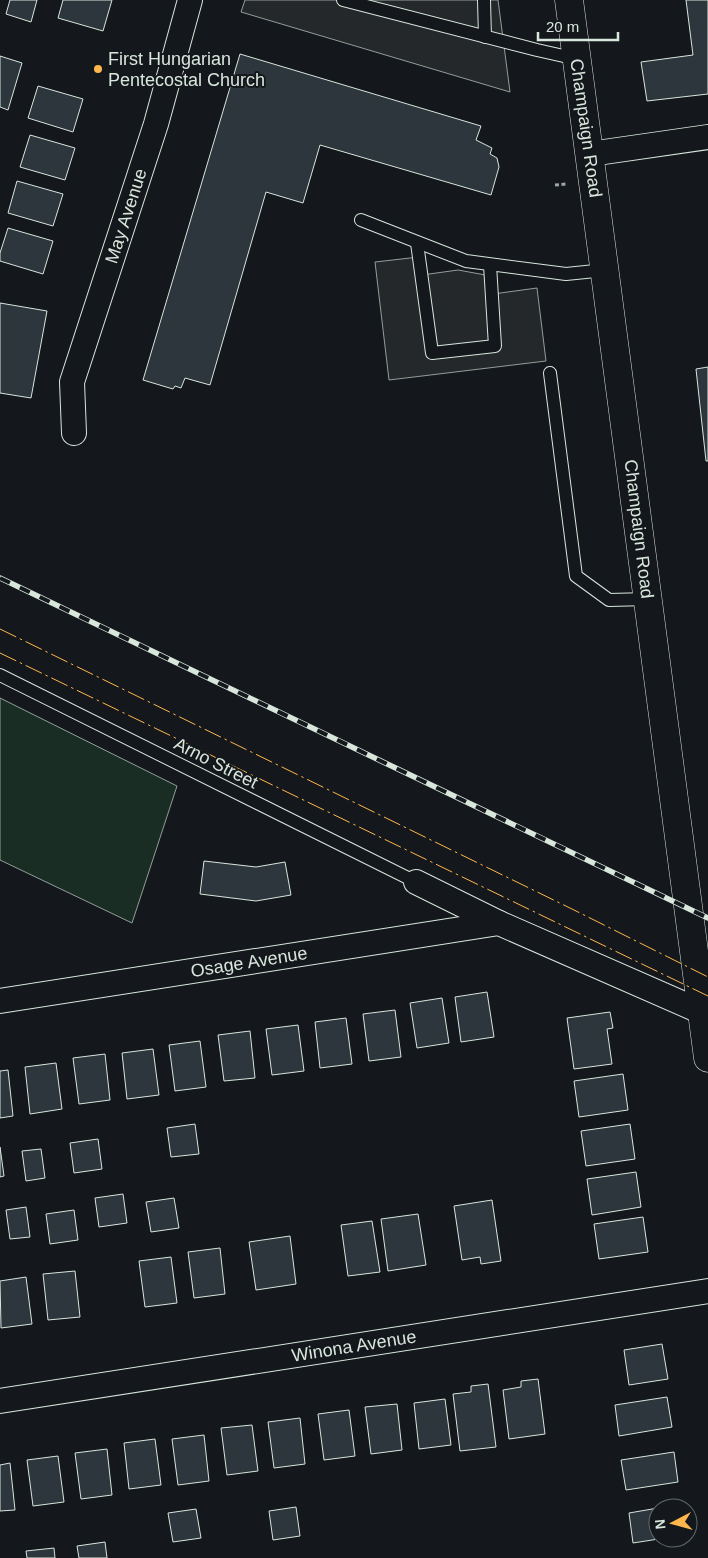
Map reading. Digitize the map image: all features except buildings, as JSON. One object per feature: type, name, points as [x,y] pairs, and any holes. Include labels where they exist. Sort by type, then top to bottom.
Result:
[{"type":"street","name":"May Avenue","points":[[74,432],[72,382],[156,124],[190,0]]},
{"type":"street","name":"Champaign Road","points":[[569,0],[708,1058]]},
{"type":"street","points":[[590,154],[708,137]]},
{"type":"street","points":[[416,882],[499,923],[702,1012]]},
{"type":"street","name":"Osage Avenue","points":[[0,1001],[499,923]]},
{"type":"street","name":"Winona Avenue","points":[[0,1401],[708,1291]]},
{"type":"lane","points":[[343,0],[577,59]]},
{"type":"lane","points":[[484,0],[485,37]]},
{"type":"lane","points":[[361,220],[466,261],[566,274],[605,270]]},
{"type":"lane","points":[[417,243],[432,353],[495,346],[490,265]]},
{"type":"lane","points":[[550,372],[576,576],[609,600],[648,599]]},
{"type":"lane","name":"Arno Street","points":[[0,675],[416,882]]},
{"type":"path","points":[[555,186],[567,184]]},
{"type":"green space","points":[[0,698],[177,786],[132,923],[0,860]]},
{"type":"shaded area","points":[[245,0],[498,0],[510,92],[241,12]]},
{"type":"shaded area","points":[[419,257],[422,275],[458,270],[491,276],[493,294],[537,288],[546,361],[389,380],[375,262]]},
{"type":"railway","points":[[0,578],[708,918]]},
{"type":"power","points":[[0,629],[708,977]]},
{"type":"power","points":[[0,653],[708,996]]},
{"type":"place","name":"First Hungarian Pentecostal Church","points":[[98,69]]}]
